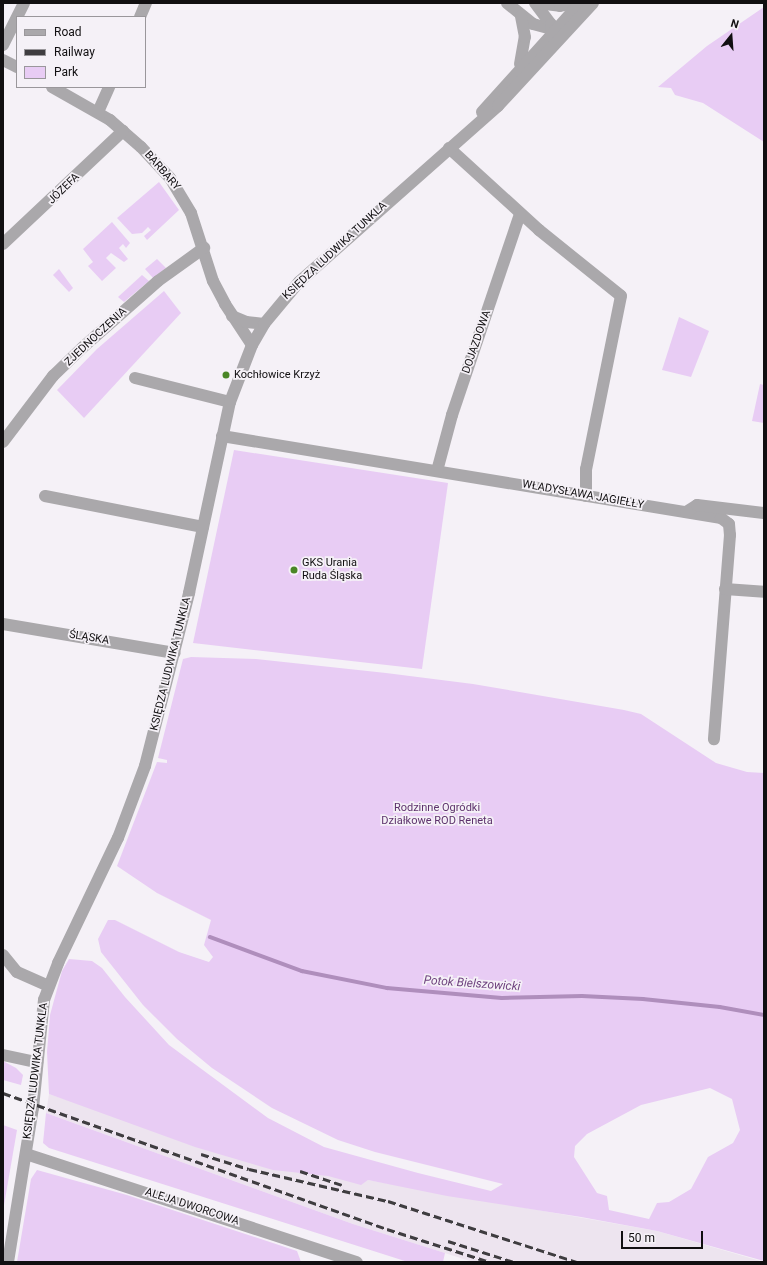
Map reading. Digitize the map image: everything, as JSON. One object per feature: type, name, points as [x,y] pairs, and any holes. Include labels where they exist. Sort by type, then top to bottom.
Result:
[{"type":"street","points":[[18,16],[24,3]]},
{"type":"street","points":[[140,16],[146,3]]},
{"type":"street","points":[[507,3],[521,16],[552,31],[568,31]]},
{"type":"street","points":[[536,3],[560,6],[574,3]]},
{"type":"street","points":[[536,3],[547,16],[552,31],[551,49]]},
{"type":"street","name":"KSIĘDZA LUDWIKA TUNKLA","points":[[460,138],[518,69],[552,31],[580,3]]},
{"type":"street","name":"KSIĘDZA LUDWIKA TUNKLA","points":[[8,1262],[26,1154],[38,1062],[42,1011],[48,986],[134,797],[174,653],[230,402],[252,345],[264,324],[299,282],[460,138],[498,106],[593,3]]},
{"type":"street","points":[[518,69],[525,46],[521,16]]},
{"type":"street","points":[[3,45],[16,19]]},
{"type":"street","points":[[3,60],[16,66]]},
{"type":"street","name":"BARBARY","points":[[54,88],[98,112],[123,131],[155,160],[174,183],[191,213],[204,248],[213,281],[232,316],[252,345]]},
{"type":"street","points":[[98,112],[109,88]]},
{"type":"street","name":"JÓZEFA","points":[[3,244],[123,131]]},
{"type":"street","points":[[449,148],[520,214],[621,296],[586,469],[586,496]]},
{"type":"street","name":"DOJAZDOWA","points":[[437,470],[452,415],[520,214]]},
{"type":"street","name":"ZJEDNOCZENIA","points":[[3,442],[53,376],[82,348],[158,281],[204,248]]},
{"type":"street","points":[[232,316],[246,322],[264,324]]},
{"type":"street","points":[[135,378],[230,402]]},
{"type":"street","name":"WŁADYSŁAWA JAGIEŁŁY","points":[[222,436],[437,470],[721,518],[729,524],[714,739]]},
{"type":"street","points":[[45,496],[203,527]]},
{"type":"street","points":[[686,512],[698,505],[764,513]]},
{"type":"street","points":[[725,589],[764,592]]},
{"type":"street","name":"ŚLĄSKA","points":[[3,624],[174,653]]},
{"type":"street","points":[[3,955],[17,972],[48,986]]},
{"type":"street","points":[[3,1055],[38,1062]]},
{"type":"street","name":"ALEJA DWORCOWA","points":[[26,1154],[357,1262]]},
{"type":"shaded area","points":[[49,1094],[112,1115],[361,1184],[368,1180],[657,1231],[764,1262],[473,1262],[353,1224],[46,1113]]},
{"type":"green space","points":[[764,7],[764,142],[703,103],[675,95],[671,88],[658,87],[707,46]]},
{"type":"green space","points":[[159,182],[179,210],[147,240],[144,236],[151,230],[148,227],[142,233],[132,234],[117,218]]},
{"type":"green space","points":[[112,222],[130,243],[126,248],[123,244],[119,248],[128,259],[124,262],[111,253],[106,258],[116,268],[102,281],[88,266],[93,262],[83,249]]},
{"type":"green space","points":[[157,259],[166,268],[153,278],[145,269]]},
{"type":"green space","points":[[59,269],[73,288],[69,292],[53,275]]},
{"type":"green space","points":[[142,275],[149,281],[124,302],[118,297]]},
{"type":"green space","points":[[164,291],[181,313],[84,418],[57,390],[97,349]]},
{"type":"green space","points":[[679,317],[709,331],[691,377],[662,370]]},
{"type":"green space","points":[[760,384],[764,385],[764,423],[752,421]]},
{"type":"green space","points":[[234,450],[448,483],[422,669],[193,643]]},
{"type":"green space","name":"Rodzinne Ogródki Działkowe ROD Reneta","points":[[191,657],[256,659],[386,673],[473,684],[624,710],[641,714],[716,763],[747,772],[764,773],[764,1261],[657,1231],[581,1217],[447,1196],[368,1180],[361,1185],[328,1176],[273,1170],[195,1147],[49,1094],[47,1052],[50,1015],[62,971],[69,959],[92,961],[102,968],[125,997],[169,1045],[268,1118],[324,1147],[491,1191],[503,1184],[375,1152],[338,1140],[272,1108],[212,1068],[177,1039],[143,1005],[101,952],[98,939],[108,920],[115,920],[179,952],[209,962],[213,957],[204,945],[211,920],[157,893],[117,866],[157,762],[167,763],[167,760],[158,758],[183,659]],"holes":[[[710,1088],[732,1099],[740,1130],[733,1143],[708,1157],[691,1189],[669,1202],[657,1203],[649,1219],[609,1210],[607,1196],[597,1193],[574,1157],[575,1146],[587,1134],[641,1105]]]},
{"type":"green space","points":[[3,1061],[16,1068],[23,1075],[21,1085],[3,1080]]},
{"type":"green space","points":[[46,1113],[353,1224],[445,1253],[443,1262],[408,1262],[49,1148],[43,1143]]},
{"type":"green space","points":[[3,1125],[17,1130],[3,1211]]},
{"type":"green space","points":[[37,1170],[127,1195],[297,1251],[301,1262],[17,1262],[31,1179]]},
{"type":"waterway","name":"Potok Bielszowicki","points":[[210,937],[302,971],[387,988],[502,998],[582,996],[643,999],[720,1007],[764,1015]]},
{"type":"railway","points":[[3,1093],[387,1229],[490,1262]]},
{"type":"railway","points":[[201,1154],[249,1169],[388,1201],[577,1262]]},
{"type":"railway","points":[[300,1171],[342,1185]]},
{"type":"railway","points":[[448,1241],[514,1262]]},
{"type":"place","name":"Kochłowice Krzyż","points":[[226,375]]},
{"type":"place","name":"GKS Urania Ruda Śląska","points":[[294,570]]}]
